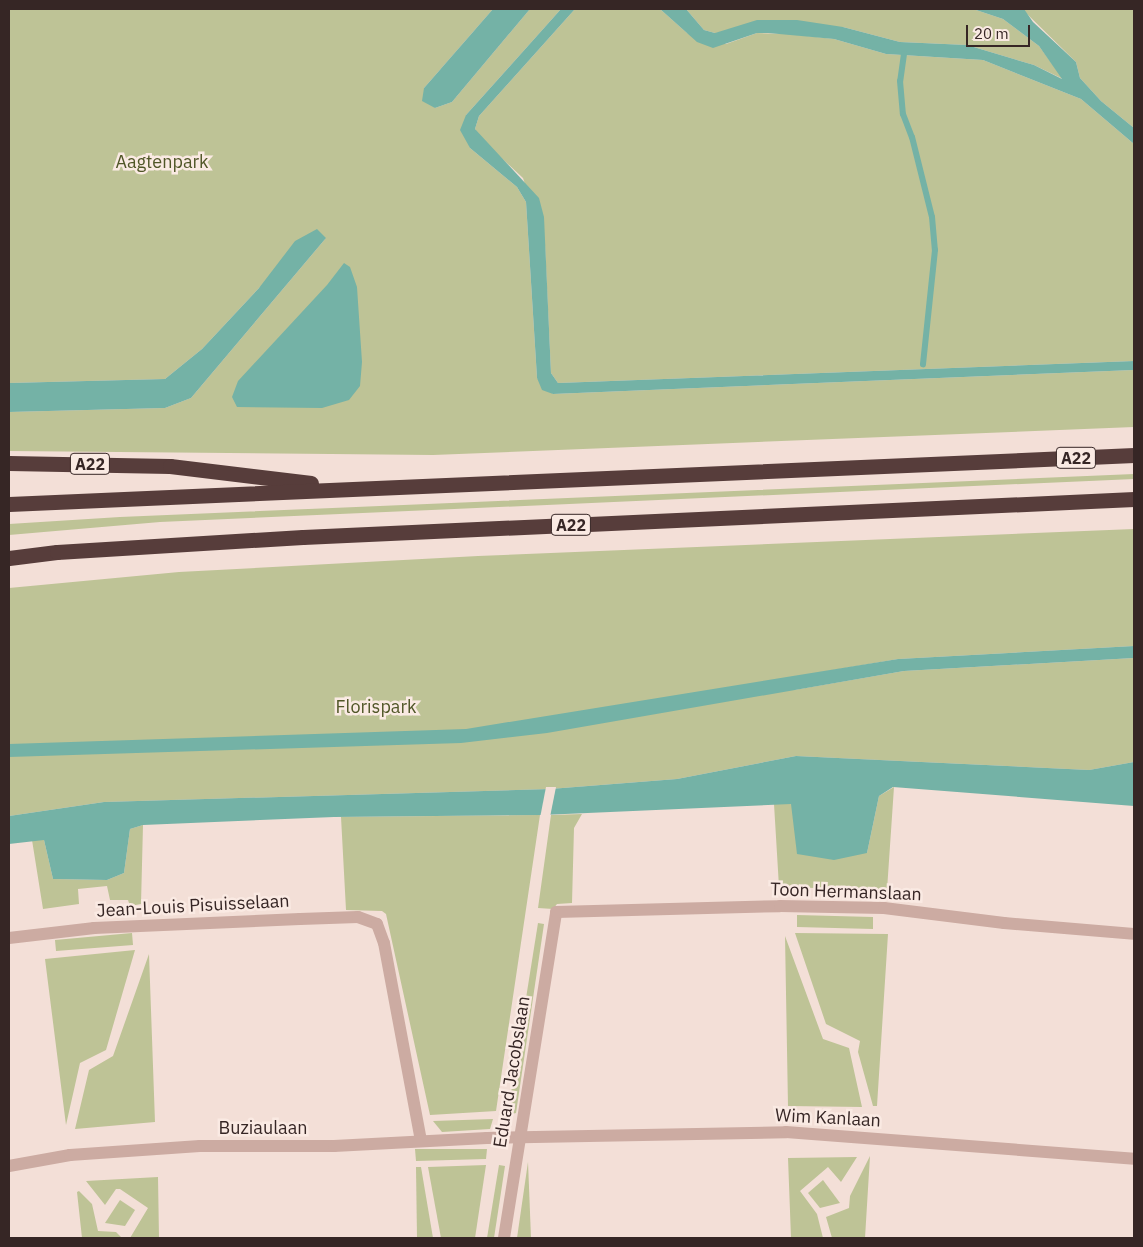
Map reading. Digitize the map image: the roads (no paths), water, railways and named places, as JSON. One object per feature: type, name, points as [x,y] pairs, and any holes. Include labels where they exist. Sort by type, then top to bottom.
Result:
[{"type":"highway","name":"A22","points":[[9,504],[1134,456]]},
{"type":"highway","name":"A22","points":[[9,463],[170,466],[367,489]]},
{"type":"highway","name":"A22","points":[[9,558],[303,537],[1134,500]]},
{"type":"street","name":"Toon Hermanslaan","points":[[556,912],[780,906],[884,908],[1004,923],[1134,934]]},
{"type":"street","name":"Eduard Jacobslaan","points":[[504,1238],[556,912]]},
{"type":"street","name":"Jean-Louis Pisuisselaan","points":[[9,938],[86,929],[310,918],[358,917],[377,924],[384,943],[421,1141]]},
{"type":"street","name":"Wim Kanlaan","points":[[519,1139],[786,1132],[1134,1159]]},
{"type":"street","name":"Buziaulaan","points":[[9,1166],[70,1154],[200,1146],[334,1146],[421,1141],[519,1139]]},
{"type":"water","points":[[493,9],[530,9],[452,102],[435,108],[422,101],[424,88]]},
{"type":"water","points":[[561,9],[575,9],[479,116],[475,129],[539,198],[544,217],[551,373],[558,383],[1134,361],[1134,370],[553,394],[542,390],[537,378],[526,202],[517,187],[470,148],[460,130],[466,115]]},
{"type":"water","points":[[660,9],[686,9],[704,30],[715,33],[757,20],[797,20],[843,27],[900,42],[967,45],[1034,65],[1062,79],[1039,46],[1003,19],[973,9],[1024,9],[1033,22],[1076,62],[1080,78],[1101,101],[1134,128],[1134,144],[1081,99],[983,60],[886,54],[834,39],[768,33],[757,33],[713,48],[697,42]]},
{"type":"water","points":[[317,229],[326,238],[191,398],[165,408],[9,412],[9,383],[165,379],[202,349],[259,288],[295,241]]},
{"type":"water","points":[[344,263],[350,267],[357,287],[362,362],[360,386],[349,400],[322,408],[237,407],[232,397],[238,381],[327,285]]},
{"type":"water","points":[[1134,646],[1134,658],[904,671],[547,733],[461,743],[9,757],[9,744],[466,729],[898,659]]},
{"type":"water","points":[[796,756],[1089,770],[1134,762],[1134,806],[893,787],[879,796],[867,853],[834,860],[797,854],[791,804],[542,815],[334,817],[143,825],[130,829],[124,873],[107,880],[53,879],[44,840],[9,844],[9,816],[104,802],[550,789],[677,779]]},
{"type":"waterway","points":[[904,54],[900,81],[903,114],[912,137],[932,217],[935,250],[923,364]]},
{"type":"park label","name":"Aagtenpark","points":[[162,162]]},
{"type":"park label","name":"Florispark","points":[[376,707]]}]
